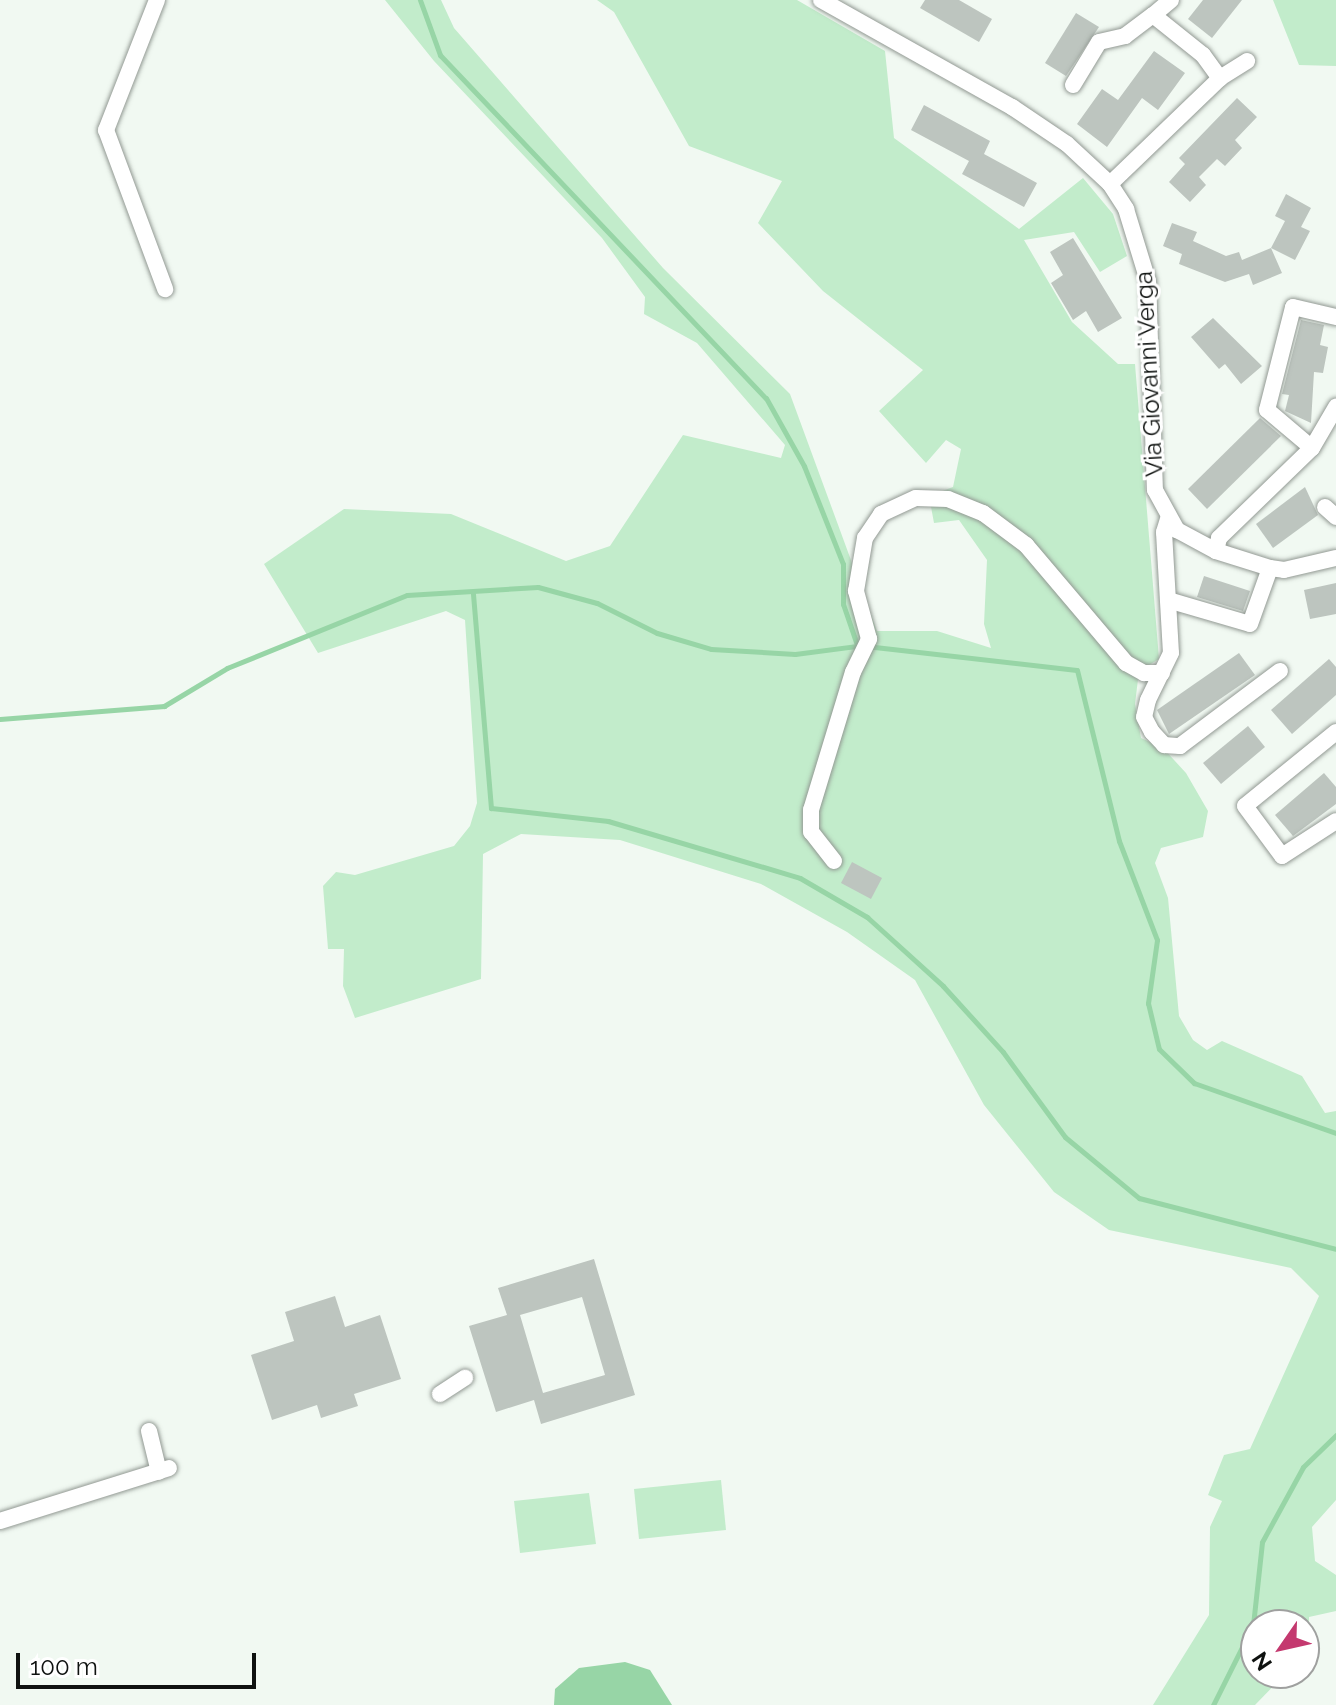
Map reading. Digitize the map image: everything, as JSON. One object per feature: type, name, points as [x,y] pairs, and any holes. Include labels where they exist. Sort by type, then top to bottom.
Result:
[{"type":"street","points":[[157,0],[106,130],[165,289]]},
{"type":"street","name":"Via Giovanni Verga","points":[[821,0],[1012,107],[1067,144],[1110,184],[1126,209],[1148,281],[1155,490],[1168,519],[1164,532],[1171,653],[1144,717],[1164,745],[1180,746],[1280,671]]},
{"type":"street","points":[[1073,85],[1099,42],[1125,36],[1171,0]]},
{"type":"street","points":[[1153,15],[1203,55],[1220,78]]},
{"type":"street","points":[[1110,184],[1220,78],[1247,61]]},
{"type":"street","points":[[1312,448],[1267,410],[1293,307],[1336,317]]},
{"type":"street","points":[[1216,551],[1219,538],[1312,448],[1336,407]]},
{"type":"street","points":[[834,861],[811,832],[811,810],[853,672],[866,646],[856,591],[865,538],[881,514],[916,498],[948,499],[983,513],[1026,545],[1126,663],[1144,673],[1162,673]]},
{"type":"street","points":[[1168,519],[1189,539],[1270,568],[1284,570],[1336,558]]},
{"type":"street","points":[[1168,600],[1250,624],[1270,568]]},
{"type":"street","points":[[1336,732],[1245,806],[1282,856],[1336,821]]},
{"type":"street","points":[[440,1394],[465,1378]]},
{"type":"street","points":[[0,1521],[164,1470],[149,1431]]},
{"type":"shaded area","points":[[385,0],[441,0],[454,28],[663,268],[790,394],[877,631],[937,631],[991,648],[984,624],[987,560],[959,520],[934,523],[929,496],[953,487],[961,449],[946,440],[926,463],[879,411],[923,370],[823,291],[758,223],[782,181],[689,146],[614,12],[597,0],[797,0],[885,51],[894,138],[1019,229],[1083,178],[1113,214],[1127,256],[1100,272],[1074,232],[1024,240],[1072,322],[1118,364],[1135,364],[1159,659],[1139,671],[1135,704],[1141,738],[1163,748],[1186,773],[1208,811],[1203,837],[1161,848],[1155,863],[1168,898],[1179,1016],[1193,1040],[1207,1050],[1222,1041],[1302,1076],[1325,1113],[1336,1111],[1336,1500],[1312,1527],[1315,1561],[1336,1575],[1336,1611],[1320,1615],[1320,1609],[1240,1609],[1240,1689],[1270,1689],[1255,1705],[1153,1705],[1209,1615],[1210,1527],[1222,1501],[1208,1495],[1224,1455],[1250,1449],[1319,1296],[1291,1268],[1109,1230],[1054,1192],[984,1105],[915,980],[847,932],[761,884],[620,840],[521,834],[483,854],[481,979],[355,1018],[343,986],[344,949],[328,949],[323,886],[336,872],[355,875],[454,846],[470,826],[477,803],[465,620],[446,611],[318,653],[264,564],[344,509],[451,514],[566,561],[610,546],[683,435],[781,458],[785,445],[697,343],[644,314],[645,297],[602,238],[434,61]]},
{"type":"shaded area","points":[[1273,0],[1336,0],[1336,66],[1299,65]]},
{"type":"shaded area","points":[[721,1480],[726,1530],[639,1539],[634,1489]]},
{"type":"shaded area","points":[[589,1493],[596,1544],[520,1553],[514,1501]]},
{"type":"shaded area","points":[[625,1662],[650,1670],[672,1705],[554,1705],[555,1689],[579,1668]]},
{"type":"building","points":[[925,0],[959,0],[992,19],[979,42],[920,8]]},
{"type":"building","points":[[1203,0],[1242,0],[1212,38],[1188,19]]},
{"type":"building","points":[[1076,13],[1099,27],[1066,76],[1045,63]]},
{"type":"building","points":[[1154,51],[1185,73],[1158,110],[1142,98],[1107,147],[1077,124],[1102,89],[1118,100]]},
{"type":"building","points":[[1237,98],[1257,117],[1235,140],[1242,148],[1225,166],[1217,159],[1199,177],[1206,185],[1190,202],[1169,182],[1185,164],[1179,158]]},
{"type":"building","points":[[924,105],[990,141],[984,154],[1037,183],[1024,207],[962,174],[969,161],[911,130]]},
{"type":"building","points":[[1286,194],[1311,208],[1301,227],[1310,231],[1295,260],[1271,248],[1285,221],[1275,216]]},
{"type":"building","points":[[1172,223],[1197,232],[1193,241],[1226,256],[1239,252],[1242,260],[1271,248],[1282,273],[1253,285],[1249,274],[1225,282],[1179,264],[1182,254],[1163,246]]},
{"type":"building","points":[[1073,238],[1122,318],[1098,332],[1086,311],[1073,320],[1051,283],[1063,275],[1050,252]]},
{"type":"building","points":[[1213,318],[1262,366],[1241,384],[1225,364],[1219,369],[1191,337]]},
{"type":"building","points":[[1301,320],[1324,325],[1320,345],[1328,347],[1323,373],[1314,372],[1311,423],[1285,411],[1289,395],[1282,394]]},
{"type":"building","points":[[1260,418],[1281,436],[1207,509],[1188,489]]},
{"type":"building","points":[[1305,487],[1318,515],[1273,548],[1256,524]]},
{"type":"building","points":[[1204,576],[1250,591],[1243,611],[1197,597]]},
{"type":"building","points":[[1336,583],[1336,614],[1310,619],[1304,590]]},
{"type":"building","points":[[1239,653],[1255,675],[1169,734],[1157,710]]},
{"type":"building","points":[[1329,659],[1336,667],[1336,695],[1292,734],[1271,710]]},
{"type":"building","points":[[1248,726],[1265,747],[1221,784],[1203,763]]},
{"type":"building","points":[[1324,773],[1336,787],[1336,804],[1293,836],[1275,815]]},
{"type":"building","points":[[852,862],[882,878],[871,899],[841,883]]},
{"type":"building","points":[[594,1259],[635,1395],[541,1424],[534,1400],[496,1412],[469,1326],[507,1315],[498,1288]],"holes":[[[582,1297],[605,1375],[543,1393],[520,1315]]]},
{"type":"building","points":[[335,1296],[345,1327],[380,1315],[401,1379],[354,1394],[358,1406],[321,1418],[317,1405],[272,1420],[251,1355],[294,1341],[285,1312]]},
{"type":"waterway","points":[[420,0],[440,55],[766,398],[804,466],[843,564],[843,604],[857,645],[1077,670],[1119,841],[1157,940],[1148,1003],[1159,1049],[1194,1083],[1336,1133]]},
{"type":"waterway","points":[[0,719],[164,706],[227,668],[407,595],[538,587],[597,603],[657,633],[711,649],[795,654],[857,646]]},
{"type":"waterway","points":[[473,594],[491,808],[608,821],[800,878],[867,917],[943,986],[1003,1052],[1065,1137],[1139,1198],[1336,1249]]},
{"type":"waterway","points":[[1213,1705],[1253,1625],[1262,1542],[1303,1467],[1336,1435]]}]
